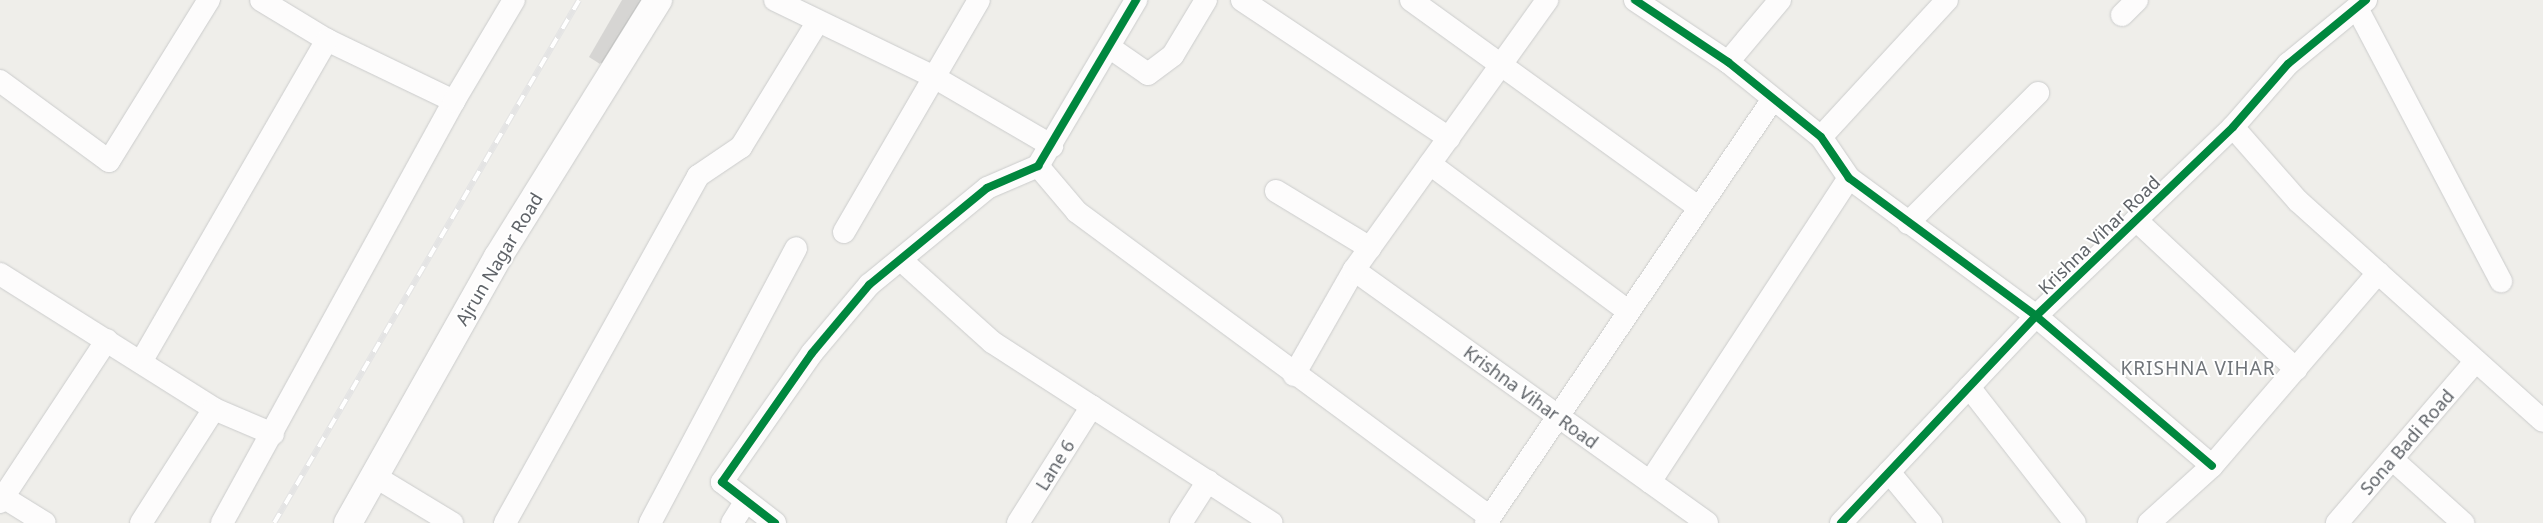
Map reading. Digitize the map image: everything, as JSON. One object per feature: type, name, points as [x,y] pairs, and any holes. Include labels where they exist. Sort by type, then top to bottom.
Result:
[{"type":"street","points":[[0,81],[109,161],[209,0]]},
{"type":"street","points":[[261,0],[327,40],[454,101]]},
{"type":"street","points":[[222,523],[454,101],[514,0]]},
{"type":"street","name":"Ajrun Nagar Road","points":[[348,523],[376,477],[498,257],[658,0]]},
{"type":"street","points":[[775,0],[817,23],[934,77],[1052,146]]},
{"type":"street","points":[[844,232],[979,0]]},
{"type":"street","points":[[775,523],[745,502],[722,482],[812,353],[869,285],[987,188],[1038,166],[1052,146],[1136,0]]},
{"type":"street","points":[[1108,47],[1148,74],[1174,55],[1206,0]]},
{"type":"street","points":[[1242,0],[1449,138]]},
{"type":"street","points":[[1411,0],[1500,67],[1699,208]]},
{"type":"street","points":[[1294,375],[1354,270],[1547,0]]},
{"type":"street","points":[[1636,0],[1728,62],[1821,137],[1849,178],[2036,316],[2212,466]]},
{"type":"street","points":[[1728,62],[1780,0]]},
{"type":"street","points":[[1821,137],[1947,0]]},
{"type":"street","points":[[2361,4],[2501,281]]},
{"type":"street","name":"Krishna Vihar Road","points":[[1841,523],[2036,316],[2232,127],[2288,64],[2361,4]]},
{"type":"street","points":[[504,523],[698,176],[741,147],[817,23]]},
{"type":"street","points":[[141,362],[327,40]]},
{"type":"street","points":[[1908,223],[2038,93]]},
{"type":"street","points":[[1038,166],[1077,212],[1488,520],[1556,415],[1773,99]]},
{"type":"street","points":[[2232,127],[2298,201],[2543,421]]},
{"type":"street","points":[[1430,164],[1628,311]]},
{"type":"street","points":[[1650,482],[1849,178]]},
{"type":"street","points":[[1276,191],[1370,248]]},
{"type":"street","points":[[2136,220],[2296,369]]},
{"type":"street","points":[[650,523],[796,248]]},
{"type":"street","points":[[901,260],[992,342],[1272,523]]},
{"type":"street","name":"Krishna Vihar Road","points":[[1354,270],[1707,523]]},
{"type":"street","points":[[2149,523],[2212,466],[2378,273]]},
{"type":"street","points":[[0,274],[214,409],[272,434]]},
{"type":"street","points":[[45,523],[2,499],[107,340]]},
{"type":"street","name":"Sona Badi Road","points":[[2337,523],[2476,361]]},
{"type":"street","points":[[1969,387],[2075,523]]},
{"type":"street","name":"Lane 6","points":[[1018,523],[1092,406]]},
{"type":"street","points":[[141,523],[214,409]]},
{"type":"street","points":[[2392,459],[2463,523]]},
{"type":"street","points":[[1889,472],[1931,523]]},
{"type":"street","points":[[376,477],[452,523]]},
{"type":"street","points":[[1181,523],[1208,481]]},
{"type":"street","points":[[732,523],[745,502]]},
{"type":"building","points":[[622,0],[640,0],[600,64],[589,57]]},
{"type":"railway","points":[[274,523],[579,0]]},
{"type":"cycle path","points":[[775,523],[722,482],[812,353],[869,285],[987,188],[1038,166],[1136,0]]},
{"type":"cycle path","points":[[1635,0],[1728,62],[1821,137],[1849,178],[2036,316],[2212,466]]},
{"type":"cycle path","points":[[1841,523],[2036,316],[2233,127],[2288,64],[2366,0]]},
{"type":"district","name":"KRISHNA VIHAR","points":[[2198,369]]}]
